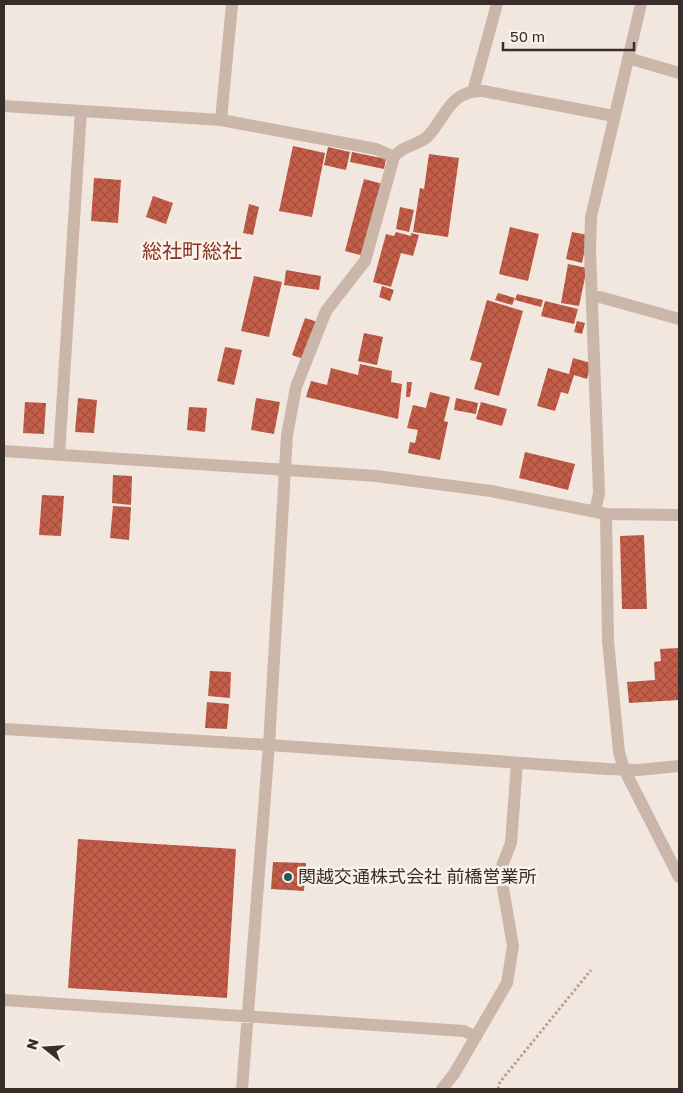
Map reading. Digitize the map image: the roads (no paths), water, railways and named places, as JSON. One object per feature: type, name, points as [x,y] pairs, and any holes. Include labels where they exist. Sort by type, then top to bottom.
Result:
[{"type":"street","points":[[221,120],[232,4]]},
{"type":"street","points":[[473,91],[497,4]]},
{"type":"street","points":[[641,4],[591,217],[599,493],[616,735],[624,769],[679,878]]},
{"type":"street","points":[[628,58],[679,74]]},
{"type":"street","points":[[242,1089],[269,745],[289,416],[296,387],[326,312],[365,261],[389,166],[394,157],[403,148],[428,136],[448,107],[460,96],[473,91],[614,116]]},
{"type":"street","points":[[4,106],[221,120],[376,149],[394,157]]},
{"type":"street","points":[[59,455],[81,111]]},
{"type":"street","points":[[592,299],[600,297],[679,319]]},
{"type":"street","points":[[4,451],[376,476],[454,485],[600,513],[679,516]]},
{"type":"street","points":[[4,729],[624,769],[679,766]]},
{"type":"street","points":[[442,1089],[476,1037],[507,983],[513,946],[500,871],[511,843],[517,763]]},
{"type":"street","points":[[4,1000],[464,1031],[476,1037]]},
{"type":"place","name":"関越交通株式会社 前橋営業所","points":[[288,877]]},
{"type":"district","name":"総社町総社","points":[[192,251]]}]
